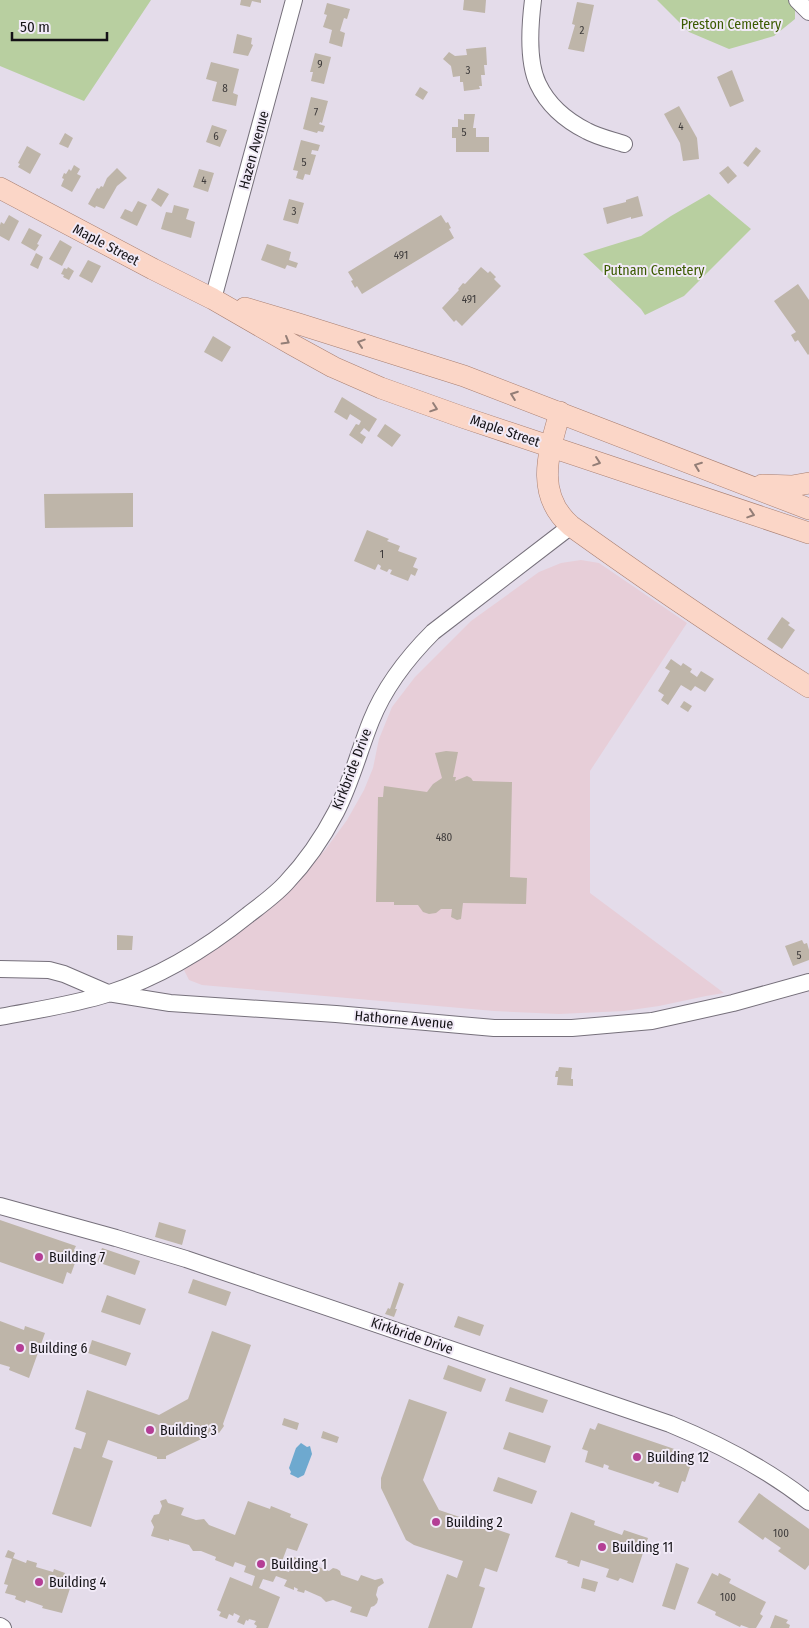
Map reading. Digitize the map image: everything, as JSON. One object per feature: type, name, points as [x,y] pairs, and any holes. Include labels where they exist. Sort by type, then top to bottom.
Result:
[{"type":"main road","name":"Maple Street","points":[[0,188],[213,299],[333,367],[381,388],[550,447],[809,533]]},
{"type":"main road","name":"Maple Street","points":[[213,299],[464,376],[809,509]]},
{"type":"main road","points":[[560,412],[550,447],[547,470],[549,489],[557,511],[570,526],[726,633],[809,687]]},
{"type":"main road","points":[[740,482],[775,486],[809,483]]},
{"type":"street","name":"Hazen Avenue","points":[[213,299],[294,0]]},
{"type":"street","points":[[532,0],[530,37],[533,64],[538,84],[558,112],[569,120],[588,132],[624,144]]},
{"type":"street","points":[[797,0],[809,12]]},
{"type":"street","name":"Kirkbride Drive","points":[[0,1017],[67,1004],[108,993],[168,969],[219,938],[272,896],[286,883],[313,848],[336,812],[348,786],[372,719],[387,688],[400,668],[433,632],[570,526]]},
{"type":"street","name":"Hathorne Avenue","points":[[0,969],[49,970],[64,974],[108,993],[170,1003],[336,1014],[494,1028],[572,1028],[660,1020],[733,1003],[809,982]]},
{"type":"street","name":"Kirkbride Drive","points":[[0,1206],[186,1259],[670,1424],[719,1445],[744,1459],[809,1502]]},
{"type":"shaded area","points":[[581,560],[599,563],[687,623],[590,771],[590,893],[724,993],[624,1011],[559,1014],[494,1011],[202,985],[189,980],[184,970],[190,964],[259,917],[325,850],[347,820],[364,790],[373,768],[379,739],[392,707],[415,677],[471,621],[539,572],[561,563]]},
{"type":"green space","points":[[0,0],[151,0],[84,101],[0,66]]},
{"type":"green space","name":"Preston Cemetery","points":[[657,0],[792,0],[795,4],[795,19],[774,36],[729,49],[689,32]]},
{"type":"green space","name":"Putnam Cemetery","points":[[709,194],[751,229],[684,296],[645,315],[583,254],[641,236]]},
{"type":"water","points":[[301,1443],[307,1447],[310,1446],[312,1454],[304,1475],[298,1478],[290,1474],[289,1468],[296,1448]]},
{"type":"building","points":[[241,0],[261,0],[261,3],[252,1],[250,7],[240,5]]},
{"type":"building","points":[[464,0],[486,0],[485,13],[463,10]]},
{"type":"building","points":[[577,2],[594,5],[584,52],[568,49],[575,25],[572,24]]},
{"type":"building","points":[[327,3],[350,9],[347,19],[344,18],[340,31],[345,33],[342,47],[329,43],[332,30],[323,27],[327,15],[324,14]]},
{"type":"building","points":[[237,34],[252,38],[251,44],[253,45],[248,56],[233,53]]},
{"type":"building","points":[[486,47],[487,65],[484,65],[485,75],[481,75],[482,86],[479,86],[480,89],[464,91],[463,82],[460,82],[460,76],[453,77],[451,66],[443,59],[449,52],[455,56],[467,55],[466,49]]},
{"type":"building","points":[[315,53],[331,57],[324,84],[311,81],[313,72],[310,72]]},
{"type":"building","points":[[211,62],[239,69],[233,93],[238,95],[236,106],[212,101],[217,82],[206,79]]},
{"type":"building","points":[[732,70],[744,101],[730,107],[717,77]]},
{"type":"building","points":[[420,87],[428,92],[423,100],[415,95]]},
{"type":"building","points":[[311,97],[328,101],[322,123],[320,122],[319,124],[325,126],[323,132],[318,131],[317,133],[303,129]]},
{"type":"building","points":[[679,106],[697,138],[699,159],[683,161],[680,143],[664,114]]},
{"type":"building","points":[[464,114],[475,114],[473,128],[476,128],[476,137],[489,137],[489,152],[456,152],[456,138],[452,138],[452,127],[458,127],[458,119],[464,120]]},
{"type":"building","points":[[212,125],[227,130],[220,147],[206,142]]},
{"type":"building","points":[[65,133],[73,138],[68,148],[59,144]]},
{"type":"building","points":[[301,140],[320,145],[318,151],[312,150],[311,154],[316,155],[310,175],[305,174],[303,180],[296,178],[298,171],[293,170]]},
{"type":"building","points":[[27,146],[41,154],[30,174],[18,167],[20,164],[18,163]]},
{"type":"building","points":[[756,147],[761,151],[748,167],[743,163]]},
{"type":"building","points":[[74,165],[80,169],[77,174],[81,176],[72,192],[61,186],[64,173],[66,174],[69,169],[71,171]]},
{"type":"building","points":[[728,166],[737,176],[728,184],[719,173]]},
{"type":"building","points":[[117,168],[127,178],[117,186],[104,209],[96,206],[95,208],[88,204],[97,188],[103,187],[107,178]]},
{"type":"building","points":[[199,169],[214,173],[208,192],[193,187]]},
{"type":"building","points":[[158,188],[169,194],[161,207],[151,200]]},
{"type":"building","points":[[638,196],[643,216],[631,219],[631,217],[607,224],[603,208],[626,202],[626,200]]},
{"type":"building","points":[[289,199],[304,203],[298,224],[283,220]]},
{"type":"building","points":[[138,201],[147,205],[137,226],[120,218],[125,209],[132,212]]},
{"type":"building","points":[[174,205],[189,209],[186,219],[195,222],[191,238],[161,229],[166,212],[172,213]]},
{"type":"building","points":[[9,215],[19,221],[9,241],[0,236],[0,225],[1,222],[4,224]]},
{"type":"building","points":[[441,215],[446,223],[448,222],[451,228],[449,229],[454,238],[362,294],[357,286],[355,288],[348,272]]},
{"type":"building","points":[[29,228],[42,235],[35,251],[21,243]]},
{"type":"building","points":[[60,240],[72,247],[62,266],[49,259]]},
{"type":"building","points":[[267,244],[291,252],[289,260],[298,263],[296,268],[287,265],[285,269],[261,260]]},
{"type":"building","points":[[36,253],[43,257],[38,269],[30,265]]},
{"type":"building","points":[[88,260],[101,266],[92,283],[79,276]]},
{"type":"building","points":[[68,267],[74,271],[69,280],[61,274],[64,268],[67,269]]},
{"type":"building","points":[[481,267],[488,273],[490,271],[496,277],[494,279],[501,286],[462,326],[456,320],[454,322],[442,308],[463,283],[465,284]]},
{"type":"building","points":[[798,284],[809,300],[808,355],[798,340],[795,342],[791,335],[796,332],[774,301]]},
{"type":"building","points":[[213,336],[231,347],[222,362],[204,352]]},
{"type":"building","points":[[342,397],[377,419],[369,432],[364,428],[360,433],[366,437],[362,444],[349,435],[356,424],[359,425],[361,421],[350,414],[347,420],[334,412]]},
{"type":"building","points":[[385,424],[401,435],[392,447],[377,436]]},
{"type":"building","points":[[133,493],[133,527],[45,528],[44,494]]},
{"type":"building","points":[[367,530],[400,546],[398,551],[417,558],[413,567],[418,569],[415,576],[411,574],[408,581],[390,574],[392,570],[389,569],[387,572],[380,569],[381,566],[378,564],[375,570],[354,561]]},
{"type":"building","points":[[782,617],[795,630],[782,649],[767,639]]},
{"type":"building","points":[[671,659],[681,666],[683,663],[692,669],[690,672],[697,677],[701,671],[714,679],[705,692],[695,686],[691,691],[681,685],[668,705],[661,700],[664,695],[658,691],[670,671],[665,668]]},
{"type":"building","points":[[684,701],[692,706],[688,712],[680,707]]},
{"type":"building","points":[[446,751],[458,752],[453,777],[456,777],[455,781],[467,776],[473,781],[512,782],[510,877],[527,878],[526,904],[463,903],[461,919],[457,920],[451,917],[452,909],[441,909],[436,913],[429,914],[423,912],[418,905],[394,905],[394,902],[376,902],[378,797],[383,797],[384,786],[427,792],[433,784],[442,778],[435,753]]},
{"type":"building","points":[[117,935],[133,936],[132,950],[117,950]]},
{"type":"building","points":[[802,940],[804,944],[807,943],[809,960],[793,966],[785,946]]},
{"type":"building","points":[[559,1067],[572,1068],[571,1079],[573,1079],[573,1086],[557,1085],[558,1077],[555,1077]]},
{"type":"building","name":"Building 7","points":[[0,1220],[76,1246],[74,1250],[79,1252],[71,1274],[67,1272],[63,1284],[0,1262]]},
{"type":"building","points":[[159,1222],[186,1230],[182,1245],[155,1237]]},
{"type":"building","points":[[102,1248],[140,1261],[135,1275],[97,1262]]},
{"type":"building","points":[[193,1279],[231,1292],[226,1306],[188,1293]]},
{"type":"building","points":[[399,1282],[404,1284],[394,1317],[385,1314],[388,1308],[390,1309]]},
{"type":"building","points":[[107,1295],[146,1309],[140,1325],[101,1312]]},
{"type":"building","points":[[458,1316],[484,1325],[480,1336],[454,1327]]},
{"type":"building","name":"Building 6","points":[[0,1321],[24,1330],[25,1326],[45,1333],[29,1378],[9,1370],[10,1367],[0,1364]]},
{"type":"building","name":"Building 3","points":[[212,1331],[251,1345],[223,1424],[224,1426],[219,1433],[216,1432],[166,1456],[166,1459],[157,1459],[157,1457],[108,1440],[102,1457],[113,1461],[91,1527],[52,1514],[74,1447],[81,1449],[86,1433],[75,1429],[87,1390],[159,1415],[188,1399]]},
{"type":"building","points":[[92,1340],[131,1353],[126,1366],[88,1353]]},
{"type":"building","points":[[448,1365],[486,1379],[481,1392],[443,1379]]},
{"type":"building","points":[[510,1387],[548,1400],[543,1413],[505,1401]]},
{"type":"building","name":"Building 2","points":[[409,1399],[447,1412],[423,1480],[439,1510],[510,1534],[497,1572],[485,1568],[479,1586],[485,1588],[472,1628],[428,1628],[447,1574],[457,1578],[463,1561],[414,1545],[406,1540],[381,1488],[381,1478]]},
{"type":"building","points":[[284,1418],[299,1423],[297,1430],[282,1425]]},
{"type":"building","name":"Building 12","points":[[598,1423],[689,1454],[687,1460],[692,1461],[685,1482],[682,1481],[678,1493],[658,1486],[660,1483],[655,1481],[653,1484],[608,1469],[609,1466],[604,1464],[603,1468],[585,1462],[588,1451],[582,1449],[590,1428],[595,1430]]},
{"type":"building","points":[[323,1431],[339,1437],[337,1443],[321,1438]]},
{"type":"building","points":[[509,1432],[551,1446],[545,1463],[503,1449]]},
{"type":"building","points":[[498,1477],[537,1491],[532,1504],[493,1491]]},
{"type":"building","points":[[759,1493],[809,1529],[809,1565],[805,1570],[778,1551],[781,1548],[765,1537],[763,1540],[738,1522]]},
{"type":"building","name":"Building 1","points":[[166,1499],[168,1503],[184,1508],[181,1515],[196,1520],[204,1519],[209,1525],[235,1535],[248,1501],[270,1509],[271,1506],[291,1514],[290,1517],[308,1524],[297,1551],[287,1548],[279,1569],[289,1572],[294,1557],[329,1571],[333,1568],[337,1569],[341,1575],[358,1581],[361,1575],[375,1580],[382,1578],[384,1583],[378,1587],[377,1603],[371,1607],[367,1617],[350,1612],[352,1607],[333,1600],[326,1602],[321,1597],[305,1590],[304,1593],[297,1591],[298,1589],[294,1587],[294,1590],[284,1586],[287,1580],[276,1576],[273,1582],[263,1579],[259,1588],[280,1597],[268,1628],[256,1628],[257,1626],[254,1624],[256,1621],[249,1619],[248,1621],[246,1620],[244,1625],[237,1622],[240,1616],[234,1613],[233,1616],[229,1614],[227,1619],[219,1616],[221,1612],[217,1610],[230,1577],[252,1586],[255,1576],[244,1572],[246,1566],[235,1562],[233,1567],[215,1560],[216,1557],[201,1551],[193,1551],[189,1545],[151,1536],[154,1527],[151,1521],[154,1515],[159,1514],[162,1506],[160,1501]]},
{"type":"building","name":"Building 11","points":[[571,1512],[595,1521],[594,1525],[622,1535],[624,1530],[648,1538],[633,1583],[620,1578],[618,1581],[606,1577],[609,1569],[581,1560],[579,1567],[555,1557]]},
{"type":"building","name":"Building 4","points":[[8,1550],[15,1553],[13,1558],[26,1563],[27,1560],[37,1563],[36,1567],[53,1572],[54,1569],[65,1573],[64,1576],[73,1579],[62,1613],[42,1608],[43,1606],[26,1600],[25,1603],[15,1599],[16,1596],[5,1593],[8,1585],[4,1584],[12,1559],[5,1557]]},
{"type":"building","points":[[676,1563],[689,1568],[675,1610],[662,1606]]},
{"type":"building","points":[[712,1573],[718,1576],[719,1573],[731,1579],[729,1583],[766,1602],[760,1614],[763,1616],[756,1628],[741,1625],[740,1627],[715,1615],[716,1612],[697,1603]]},
{"type":"building","points":[[583,1578],[598,1582],[595,1592],[581,1588]]},
{"type":"building","points":[[775,1615],[788,1620],[786,1623],[790,1625],[789,1628],[770,1628]]},
{"type":"place","name":"Building 7","points":[[39,1257]]},
{"type":"place","name":"Building 6","points":[[20,1348]]},
{"type":"place","name":"Building 3","points":[[150,1430]]},
{"type":"place","name":"Building 12","points":[[637,1457]]},
{"type":"place","name":"Building 2","points":[[436,1522]]},
{"type":"place","name":"Building 11","points":[[602,1547]]},
{"type":"place","name":"Building 1","points":[[261,1564]]},
{"type":"place","name":"Building 4","points":[[39,1582]]}]
